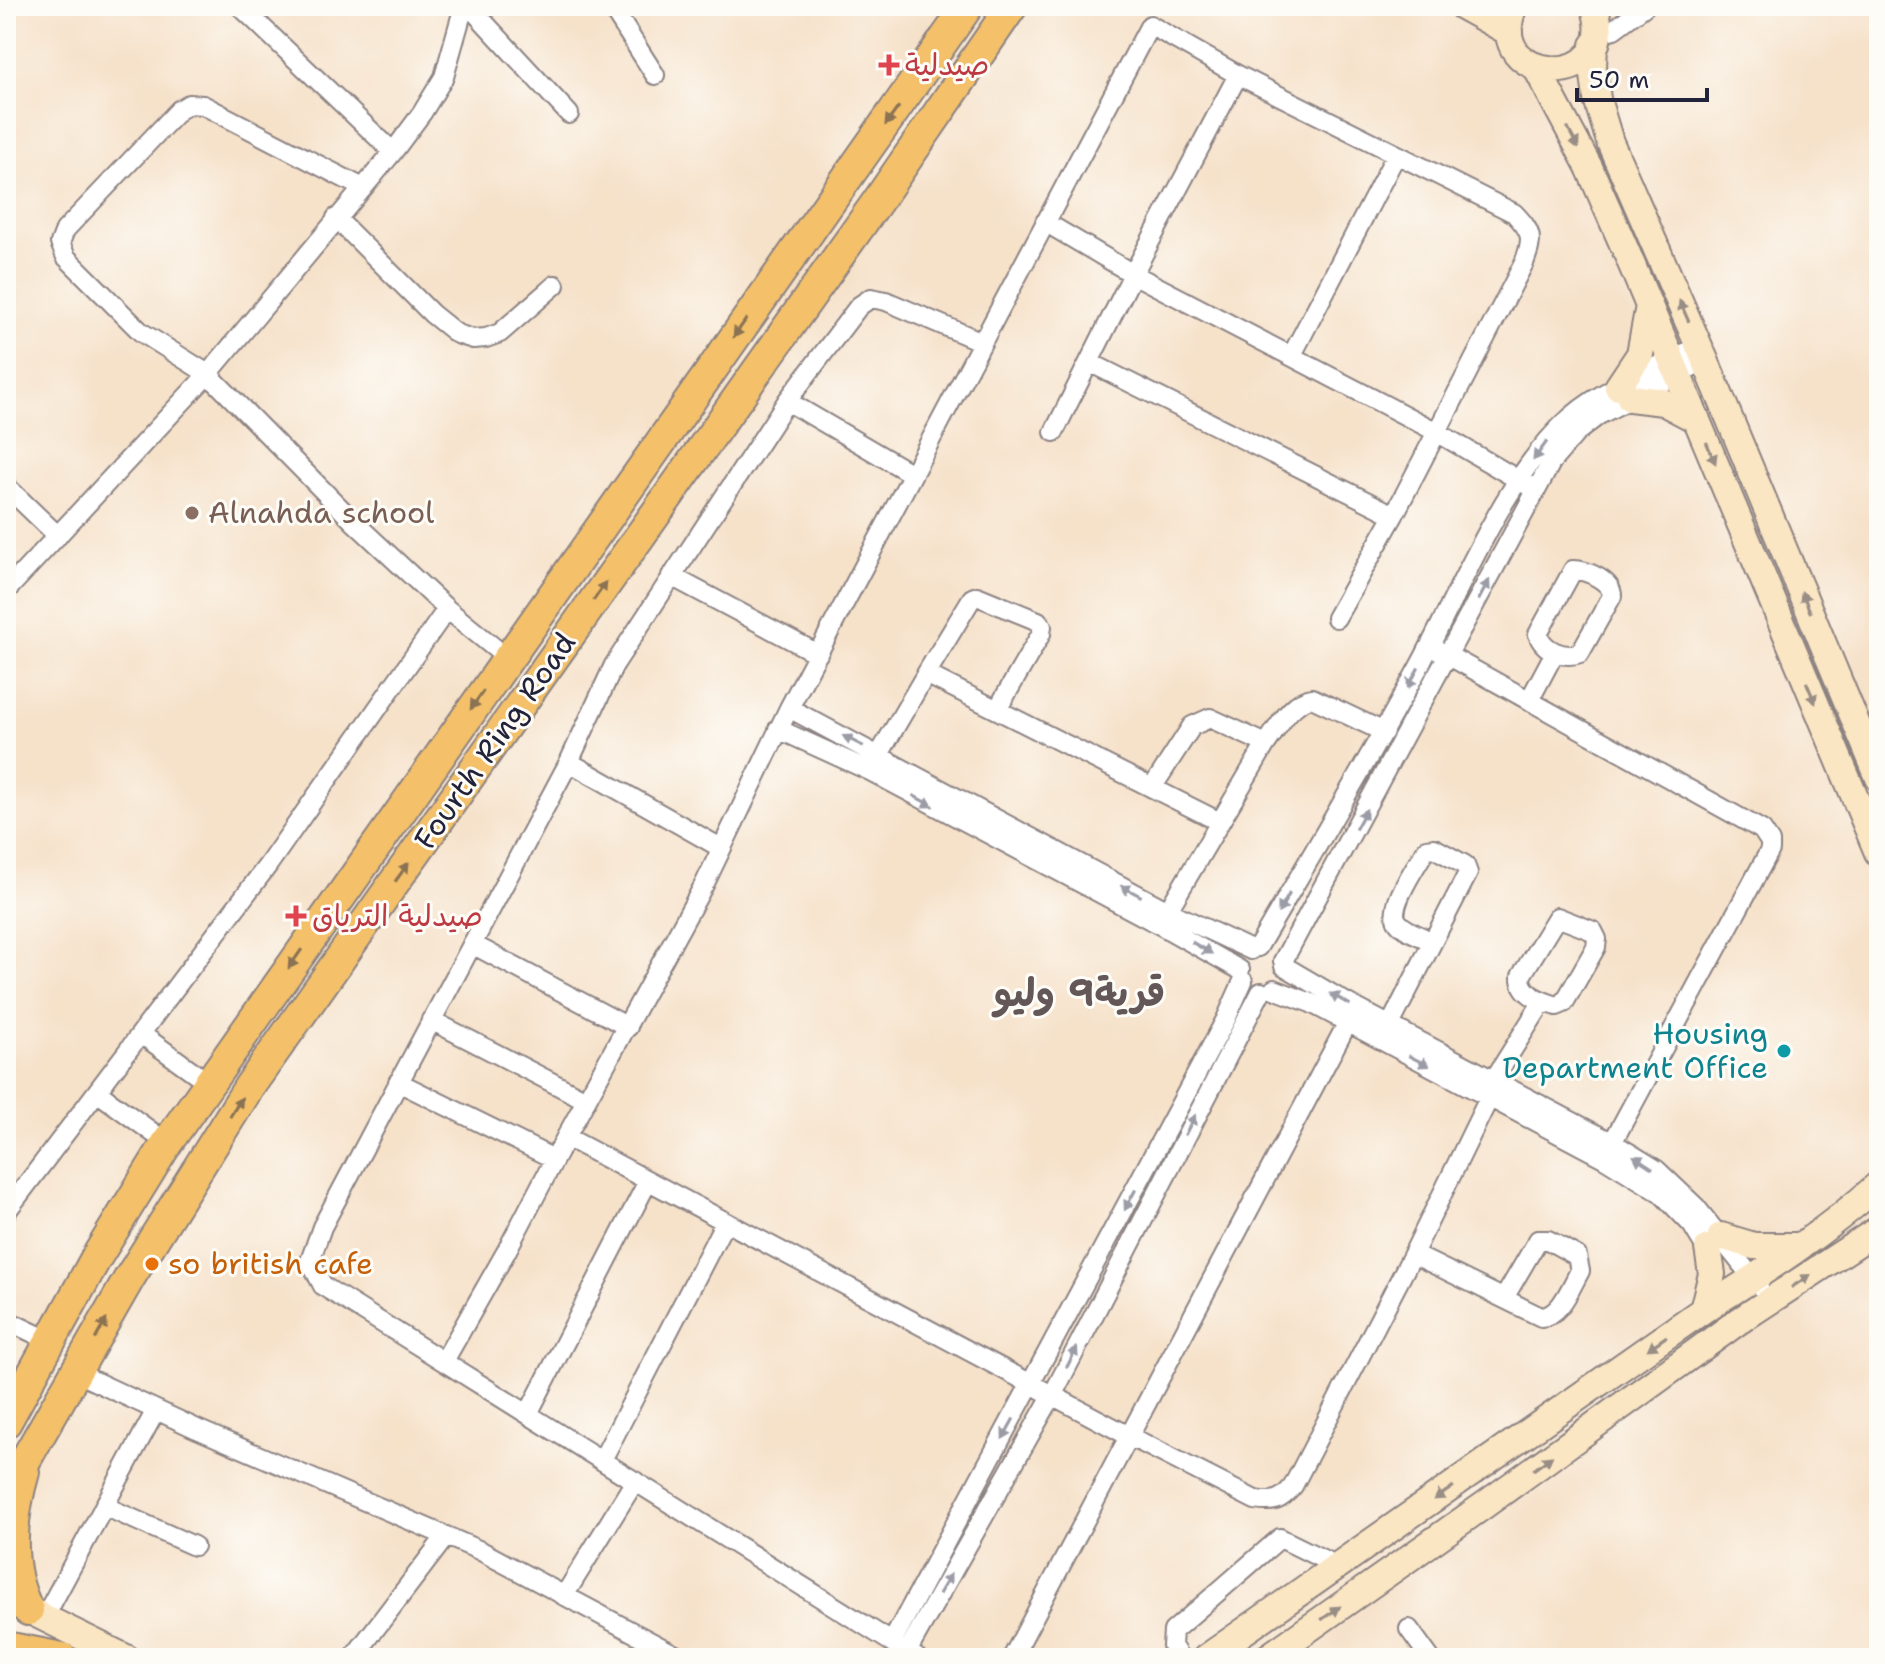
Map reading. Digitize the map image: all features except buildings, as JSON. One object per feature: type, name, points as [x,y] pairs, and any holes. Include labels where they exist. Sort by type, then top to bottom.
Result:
[{"type":"main road","name":"Fourth Ring Road","points":[[6,1422],[167,1143],[968,6]]},
{"type":"main road","name":"Fourth Ring Road","points":[[6,1494],[130,1277],[249,1087],[850,240],[1012,6]]},
{"type":"main road","points":[[26,1609],[12,1546],[16,1498],[30,1449]]},
{"type":"main road","points":[[6,1647],[64,1658]]},
{"type":"street","points":[[240,6],[393,152]]},
{"type":"street","points":[[6,591],[208,374],[393,152],[444,77],[466,6],[569,114]]},
{"type":"street","points":[[611,6],[655,75]]},
{"type":"street","points":[[1462,6],[1511,19],[1518,54],[1537,69],[1589,167],[1879,855]]},
{"type":"street","points":[[1594,6],[1598,19],[1593,67],[1597,99],[1610,142],[1702,353],[1879,778]]},
{"type":"street","points":[[1537,69],[1564,70],[1587,57],[1596,39],[1627,22],[1645,6]]},
{"type":"street","points":[[444,1361],[628,1027],[721,848],[778,729],[1150,25],[1238,75],[1514,213],[1530,230],[1531,246],[1524,263],[1394,515],[1336,618]]},
{"type":"street","points":[[1054,432],[1238,75]]},
{"type":"street","points":[[361,187],[203,105],[189,104],[179,110],[65,230],[60,243],[66,257],[141,332],[208,374],[354,522],[447,609],[507,658]]},
{"type":"street","points":[[1292,355],[1396,155]]},
{"type":"street","points":[[336,218],[432,314],[457,334],[473,339],[500,333],[555,285]]},
{"type":"street","points":[[1045,222],[1133,274],[1435,431],[1536,490]]},
{"type":"street","points":[[905,1650],[323,1286],[310,1261],[322,1227],[569,762],[614,665],[787,401],[859,306],[871,298],[886,301],[982,342]]},
{"type":"street","points":[[905,1650],[1053,1394],[1268,991],[1284,975],[1284,963],[1552,461],[1577,432],[1624,392],[1640,354],[1649,306]]},
{"type":"street","points":[[905,1650],[1033,1383],[1226,1019],[1241,976],[1242,959],[1254,949],[1384,732],[1495,519],[1548,440],[1572,416],[1702,353]]},
{"type":"street","points":[[1089,362],[1394,515]]},
{"type":"street","points":[[1624,392],[1663,402],[1697,420]]},
{"type":"street","points":[[787,401],[912,474]]},
{"type":"street","points":[[6,486],[58,536]]},
{"type":"street","points":[[1573,570],[1579,570],[1610,584],[1612,596],[1580,653],[1574,656],[1555,652],[1541,642],[1538,634],[1568,575],[1573,570]]},
{"type":"street","points":[[671,576],[818,654]]},
{"type":"street","points":[[874,763],[972,598],[977,596],[1038,621],[1042,626],[1041,634],[997,710]]},
{"type":"street","points":[[6,1212],[268,865],[447,609]]},
{"type":"street","points":[[1430,645],[1762,830],[1770,842],[1770,850],[1609,1150]]},
{"type":"street","points":[[1529,701],[1555,652]]},
{"type":"street","points":[[926,674],[1220,822]]},
{"type":"street","points":[[1164,918],[1266,744],[1294,706],[1312,698],[1384,732]]},
{"type":"street","points":[[789,708],[874,763],[1164,918],[1241,976],[1251,990],[1268,991],[1311,1003],[1347,1024],[1491,1089],[1609,1150],[1657,1170],[1675,1186],[1714,1242],[1753,1279],[1770,1301]]},
{"type":"street","points":[[1152,788],[1192,726],[1201,721],[1210,718],[1266,744]]},
{"type":"street","points":[[778,729],[874,763]]},
{"type":"street","points":[[569,762],[721,848]]},
{"type":"street","points":[[1390,1025],[1468,873],[1465,865],[1434,848],[1427,849],[1423,854],[1396,906],[1394,916],[1400,925],[1431,941]]},
{"type":"street","points":[[1562,917],[1593,931],[1597,939],[1596,947],[1564,1003],[1557,1006],[1543,1001],[1526,991],[1521,984],[1521,976],[1554,920],[1562,917]]},
{"type":"street","points":[[1164,918],[1254,949],[1270,948],[1284,963],[1491,1089]]},
{"type":"street","points":[[472,944],[628,1027]]},
{"type":"street","points":[[1180,1658],[1172,1646],[1173,1631],[1276,1520],[1284,1498],[1413,1254],[1491,1089],[1543,1001]]},
{"type":"street","points":[[431,1020],[586,1100]]},
{"type":"street","points":[[1012,1658],[1347,1024]]},
{"type":"street","points":[[141,1034],[209,1083]]},
{"type":"street","points":[[398,1082],[554,1159]]},
{"type":"street","points":[[97,1092],[167,1143]]},
{"type":"street","points":[[566,1137],[1255,1500],[1276,1520],[1347,1559],[1376,1581]]},
{"type":"street","points":[[528,1414],[648,1181]]},
{"type":"street","points":[[1206,1658],[1422,1510],[1703,1310],[1753,1279],[1851,1209],[1879,1184]]},
{"type":"street","points":[[602,1460],[725,1222]]},
{"type":"street","points":[[1267,1658],[1736,1323],[1879,1229]]},
{"type":"street","points":[[1413,1254],[1541,1317],[1549,1317],[1556,1311],[1580,1271],[1577,1256],[1548,1240],[1538,1240],[1504,1298]]},
{"type":"street","points":[[1714,1242],[1799,1246]]},
{"type":"street","points":[[1714,1242],[1736,1323]]},
{"type":"street","points":[[1703,1310],[1712,1274],[1714,1242]]},
{"type":"street","points":[[6,1320],[50,1341]]},
{"type":"street","points":[[77,1373],[481,1551],[681,1658]]},
{"type":"street","points":[[126,1658],[26,1609],[104,1506],[156,1410]]},
{"type":"street","points":[[564,1596],[635,1481]]},
{"type":"street","points":[[104,1506],[194,1546]]},
{"type":"street","points":[[353,1658],[446,1536]]},
{"type":"street","points":[[1409,1629],[1430,1658]]},
{"type":"street","points":[[6,1632],[64,1658]]},
{"type":"place","name":"صيدلية","points":[[889,65]]},
{"type":"place","name":"Alnahda school","points":[[192,513]]},
{"type":"place","name":"صيدلية الترياق","points":[[296,916]]},
{"type":"place","name":"Housing Department Office","points":[[1784,1051]]},
{"type":"place","name":"so british cafe","points":[[152,1264]]},
{"type":"district","name":"قرية9 وليو","points":[[1079,993]]}]
